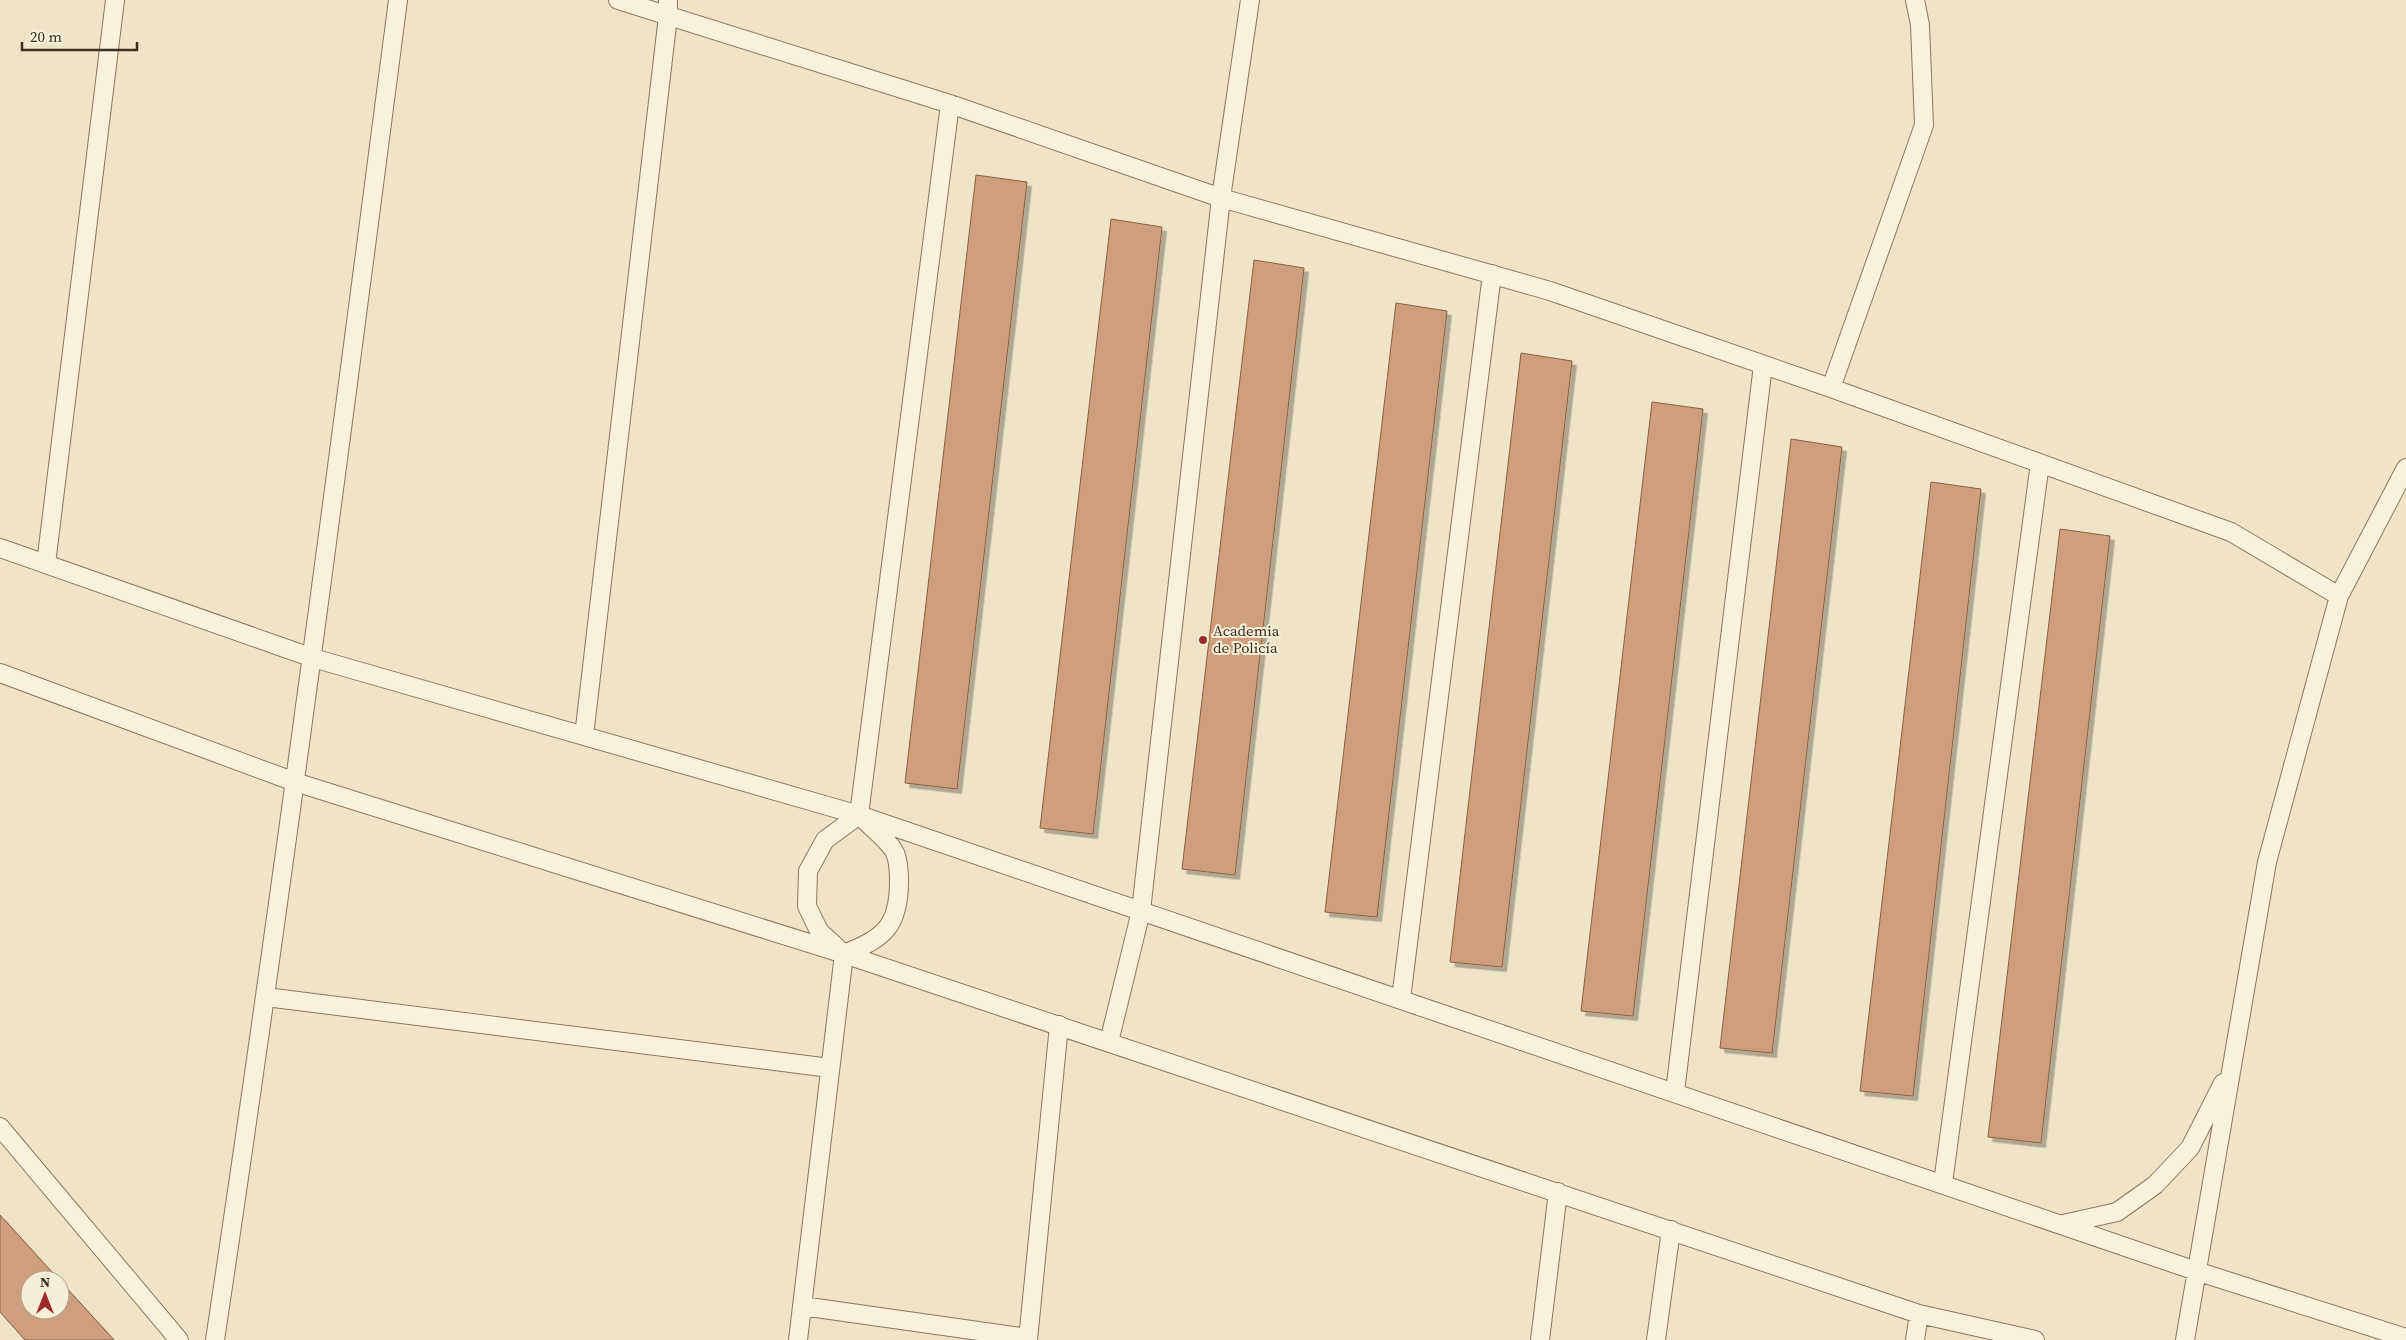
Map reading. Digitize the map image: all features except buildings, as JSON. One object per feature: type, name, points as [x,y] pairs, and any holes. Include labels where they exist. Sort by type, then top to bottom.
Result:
[{"type":"lane","points":[[46,564],[115,0]]},
{"type":"lane","points":[[215,1340],[266,997],[313,658],[398,0]]},
{"type":"lane","points":[[618,0],[668,8],[1221,198],[1550,291],[1831,388],[2231,532],[2339,596]]},
{"type":"lane","points":[[1109,1042],[1141,911],[1221,198],[1250,0]]},
{"type":"lane","points":[[1831,388],[1924,124],[1920,25],[1915,0]]},
{"type":"lane","points":[[584,736],[668,8]]},
{"type":"lane","points":[[844,954],[819,931],[807,906],[808,871],[825,840],[859,815],[950,104]]},
{"type":"lane","points":[[1401,999],[1492,274]]},
{"type":"lane","points":[[1675,1092],[1763,365]]},
{"type":"lane","points":[[1943,1184],[2040,463]]},
{"type":"lane","points":[[2184,1340],[2266,862],[2339,596],[2406,468]]},
{"type":"lane","points":[[0,548],[313,658],[859,815],[2196,1271],[2406,1338]]},
{"type":"lane","points":[[0,673],[295,782],[844,954],[1919,1314],[2035,1340]]},
{"type":"lane","points":[[844,954],[873,942],[889,927],[899,904],[899,878],[895,852],[859,815]]},
{"type":"lane","points":[[798,1340],[844,954]]},
{"type":"lane","points":[[266,997],[830,1068]]},
{"type":"lane","points":[[802,1306],[1028,1339],[1059,1025]]},
{"type":"lane","points":[[2062,1224],[2117,1212],[2155,1185],[2190,1148],[2231,1069]]},
{"type":"lane","points":[[0,1127],[180,1340]]},
{"type":"lane","points":[[1540,1340],[1558,1192]]},
{"type":"lane","points":[[1656,1340],[1671,1230]]},
{"type":"lane","points":[[1915,1340],[1919,1314]]},
{"type":"place","name":"Academia de Policía","points":[[1203,640]]}]
